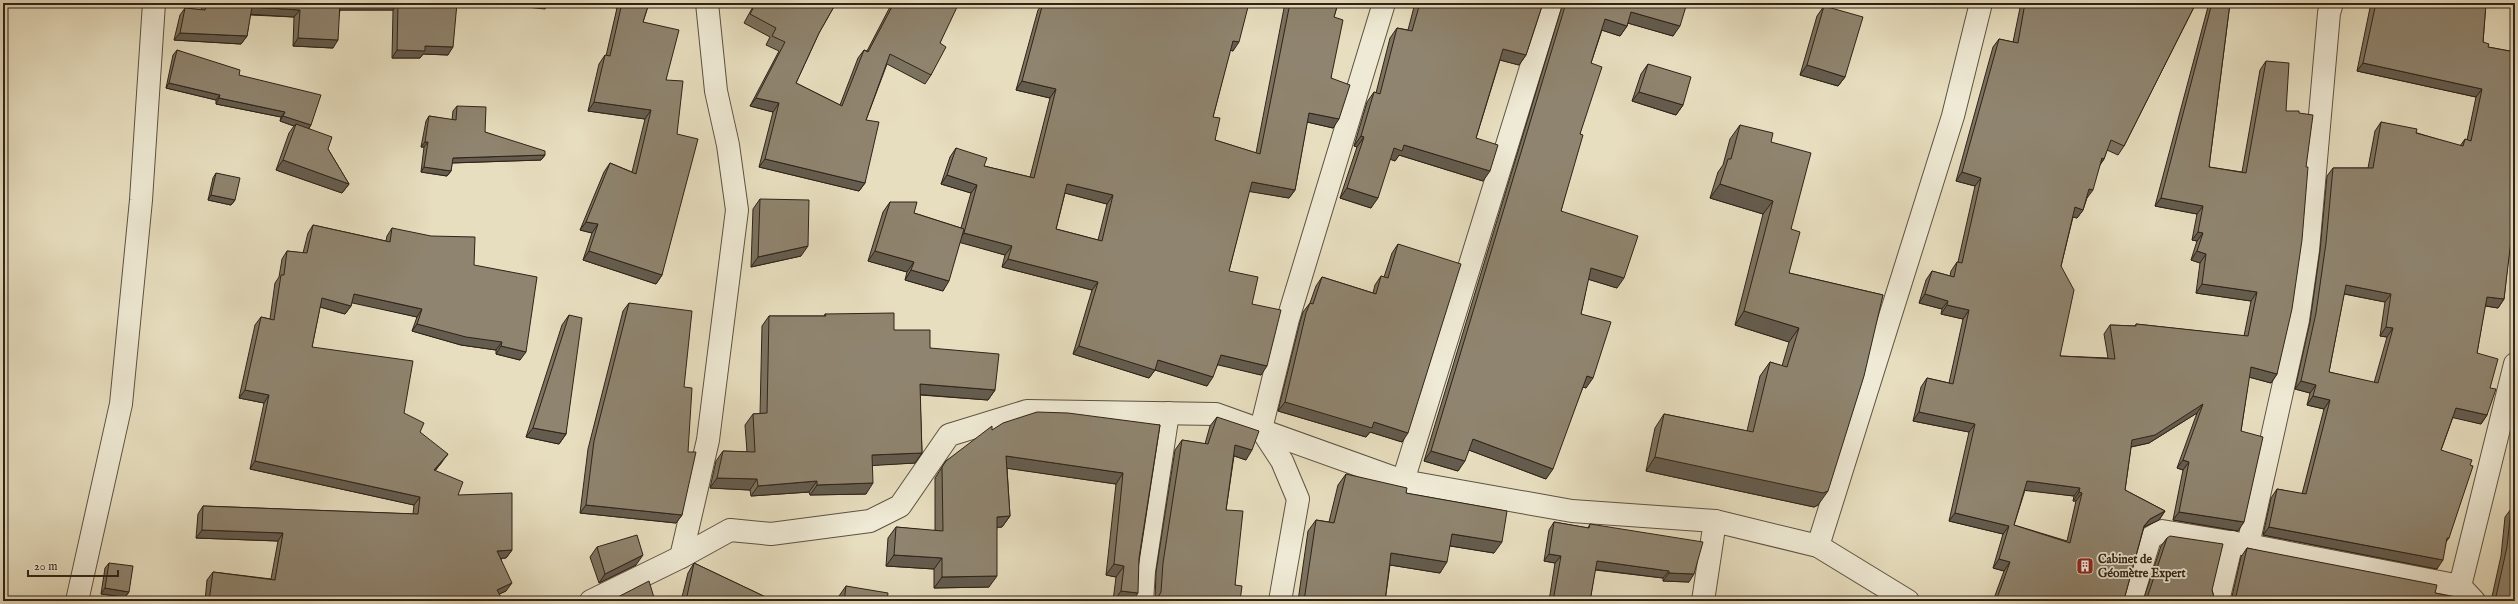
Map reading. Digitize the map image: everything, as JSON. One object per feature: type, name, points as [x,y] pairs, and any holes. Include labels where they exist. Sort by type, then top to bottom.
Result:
[{"type":"street","points":[[77,601],[122,404],[141,200],[154,3]]},
{"type":"street","points":[[681,557],[708,440],[737,210],[728,145],[716,91],[707,3]]},
{"type":"street","points":[[1280,601],[1298,499],[1282,461],[1261,429],[1288,319],[1384,3]]},
{"type":"street","points":[[1404,480],[1552,3]]},
{"type":"street","points":[[1818,546],[1953,116],[1982,3]]},
{"type":"street","points":[[2218,601],[2240,544],[2298,320],[2308,250],[2329,13],[2332,3]]},
{"type":"street","points":[[2131,601],[2150,538],[2155,533],[2162,531],[2240,544],[2467,594],[2509,416],[2515,364]]},
{"type":"street","points":[[591,601],[681,557],[730,530],[771,534],[870,521],[900,506],[949,435],[1027,411],[1216,414],[1404,480],[1572,511],[1715,521],[1818,546],[1908,601]]},
{"type":"street","points":[[1142,601],[1144,571],[1168,413]]},
{"type":"street","points":[[1703,601],[1715,521]]},
{"type":"building","points":[[207,3],[340,3],[338,40],[298,38],[300,10],[252,7],[247,36],[180,33],[185,8],[205,10]]},
{"type":"building","points":[[398,3],[457,3],[453,47],[425,46],[425,51],[397,50]]},
{"type":"building","points":[[622,3],[649,3],[643,22],[679,30],[666,80],[683,81],[677,134],[698,139],[662,275],[589,251],[598,224],[586,222],[610,163],[636,174],[651,110],[594,102],[605,55],[610,56]]},
{"type":"building","points":[[756,3],[836,3],[819,33],[796,83],[842,106],[864,50],[868,52],[894,3],[954,3],[958,5],[940,43],[946,47],[931,75],[890,54],[866,120],[879,122],[865,183],[765,159],[779,103],[756,98],[785,42],[772,36],[776,28],[750,14]]},
{"type":"building","points":[[1043,3],[1249,3],[1239,42],[1233,41],[1213,117],[1220,118],[1215,140],[1260,154],[1290,3],[1338,3],[1334,17],[1343,20],[1331,78],[1350,85],[1339,119],[1309,113],[1295,190],[1252,182],[1229,271],[1258,277],[1252,304],[1281,310],[1267,366],[1221,355],[1213,377],[1158,360],[1155,370],[1079,346],[1098,282],[1008,259],[1012,246],[964,233],[977,185],[947,175],[956,148],[987,158],[984,166],[1034,178],[1056,89],[1022,81]],"holes":[[[1067,184],[1113,195],[1102,241],[1056,229]]]},
{"type":"building","points":[[1420,3],[1543,3],[1526,55],[1503,49],[1476,138],[1498,145],[1490,171],[1404,145],[1402,151],[1394,148],[1378,198],[1347,188],[1364,137],[1361,136],[1374,92],[1380,94],[1397,28],[1412,31]]},
{"type":"building","points":[[1566,3],[1687,3],[1680,26],[1631,12],[1627,26],[1605,19],[1591,63],[1602,67],[1580,134],[1583,135],[1561,211],[1638,236],[1624,278],[1591,268],[1581,314],[1611,322],[1593,378],[1587,376],[1553,469],[1473,439],[1465,461],[1431,451]]},
{"type":"building","points":[[2025,3],[2196,3],[2124,146],[2111,140],[2104,159],[2102,158],[2093,190],[2089,189],[2083,210],[2075,207],[2061,266],[2074,290],[2060,356],[2115,359],[2110,325],[2136,326],[2136,324],[2248,336],[2257,292],[2202,284],[2206,254],[2197,251],[2203,233],[2198,232],[2203,206],[2161,198],[2212,3],[2230,3],[2209,167],[2246,173],[2266,61],[2289,63],[2286,111],[2299,111],[2299,113],[2313,115],[2306,167],[2308,167],[2302,240],[2292,309],[2277,374],[2251,367],[2241,431],[2263,437],[2244,522],[2179,512],[2189,462],[2183,460],[2203,404],[2155,435],[2132,440],[2125,490],[2165,511],[2150,519],[2144,526],[2125,596],[2130,601],[1996,601],[2010,562],[1999,559],[2009,526],[1955,513],[1975,424],[1919,412],[1927,378],[1953,384],[1969,310],[1947,305],[1948,301],[1925,294],[1932,271],[1954,277],[1957,262],[1962,263],[1981,178],[1962,172],[1999,39],[2018,43]],"holes":[[[2027,481],[2080,488],[2079,492],[2082,493],[2070,543],[2014,525]]]},
{"type":"building","points":[[2376,3],[2486,3],[2483,42],[2489,44],[2488,47],[2515,52],[2515,225],[2513,224],[2504,299],[2487,297],[2477,353],[2498,359],[2490,388],[2496,389],[2487,415],[2456,408],[2441,450],[2472,460],[2470,465],[2473,466],[2449,538],[2447,538],[2443,560],[2269,527],[2277,489],[2306,494],[2330,400],[2313,396],[2316,385],[2301,381],[2316,313],[2326,243],[2333,168],[2373,168],[2381,122],[2417,129],[2416,133],[2463,146],[2465,139],[2471,141],[2482,89],[2363,63]],"holes":[[[2346,285],[2391,294],[2386,327],[2393,328],[2378,383],[2329,372]]]},
{"type":"building","points":[[1824,6],[1863,17],[1845,77],[1807,65]]},
{"type":"building","points":[[177,50],[240,70],[239,75],[321,95],[311,125],[283,116],[285,112],[219,98],[220,95],[169,83]]},
{"type":"building","points":[[1648,64],[1691,77],[1683,105],[1639,92]]},
{"type":"building","points":[[457,106],[486,107],[485,132],[545,151],[545,155],[453,158],[451,171],[424,167],[428,142],[425,142],[429,116],[456,120]]},
{"type":"building","points":[[296,124],[332,137],[328,149],[349,184],[283,160]]},
{"type":"building","points":[[1740,125],[1773,133],[1771,142],[1811,153],[1791,229],[1800,232],[1789,273],[1883,295],[1864,376],[1828,491],[1823,493],[1655,457],[1664,414],[1753,432],[1770,362],[1787,367],[1799,328],[1744,311],[1773,201],[1720,184],[1728,159],[1731,159]]},
{"type":"building","points":[[216,173],[240,178],[235,200],[211,195]]},
{"type":"building","points":[[760,199],[809,200],[808,246],[758,257]]},
{"type":"building","points":[[890,202],[917,202],[914,213],[964,229],[949,281],[911,270],[914,262],[875,251]]},
{"type":"building","points":[[313,225],[390,242],[392,228],[431,236],[475,237],[474,265],[537,277],[526,352],[501,346],[502,342],[466,337],[417,324],[422,309],[354,294],[351,306],[322,298],[312,347],[413,361],[404,413],[424,423],[420,432],[448,454],[434,470],[463,482],[458,495],[512,493],[512,550],[497,551],[512,583],[497,590],[503,601],[209,601],[213,572],[275,580],[283,533],[202,530],[203,506],[418,514],[420,497],[255,461],[269,395],[245,390],[261,317],[274,320],[281,275],[284,275],[287,251],[307,253]]},
{"type":"building","points":[[1398,244],[1461,264],[1408,433],[1374,422],[1372,428],[1285,402],[1306,313],[1310,303],[1313,304],[1322,277],[1376,294],[1381,276],[1388,278]]},
{"type":"building","points":[[629,303],[692,311],[684,387],[692,388],[688,452],[696,452],[682,515],[586,505],[594,441]]},
{"type":"building","points":[[894,313],[894,330],[930,330],[930,348],[999,354],[995,390],[920,384],[922,453],[872,455],[873,483],[817,485],[817,481],[758,486],[757,479],[717,478],[723,451],[755,452],[753,414],[767,413],[769,316],[826,316],[825,314]]},
{"type":"building","points":[[569,315],[582,318],[566,434],[533,428]]},
{"type":"building","points":[[1037,412],[1068,413],[1160,425],[1139,558],[1138,593],[1121,591],[1124,566],[1114,564],[1123,473],[1006,456],[1010,516],[997,517],[997,576],[942,577],[942,558],[894,555],[896,527],[943,531],[942,467],[946,461],[992,426],[992,430],[1003,423]]},
{"type":"building","points":[[1217,417],[1259,431],[1252,450],[1235,445],[1226,510],[1243,511],[1235,585],[1242,586],[1240,601],[1156,601],[1161,592],[1163,563],[1182,440],[1208,444]]},
{"type":"building","points":[[1346,474],[1407,488],[1406,493],[1507,511],[1502,542],[1452,534],[1447,562],[1391,553],[1385,601],[1304,601],[1316,520],[1334,523]]},
{"type":"building","points":[[2511,509],[2515,510],[2515,601],[2495,601],[2507,547]]},
{"type":"building","points":[[1554,522],[1589,528],[1590,524],[1703,542],[1694,574],[1669,573],[1669,571],[1597,561],[1590,601],[1553,601],[1561,556],[1549,554]]},
{"type":"building","points":[[637,535],[643,555],[605,574],[597,547]]},
{"type":"building","points":[[2170,536],[2223,544],[2212,590],[2215,601],[2146,601],[2167,538]]},
{"type":"building","points":[[2247,548],[2437,585],[2435,593],[2472,601],[2231,601],[2236,596]]},
{"type":"building","points":[[109,563],[133,566],[129,592],[105,588]]},
{"type":"building","points":[[694,563],[774,601],[686,601]]},
{"type":"building","points":[[649,581],[655,601],[612,601],[612,600]]},
{"type":"building","points":[[846,586],[888,593],[887,601],[844,601]]},
{"type":"place","name":"Cabinet de Géomètre Expert","points":[[2085,566]]}]
